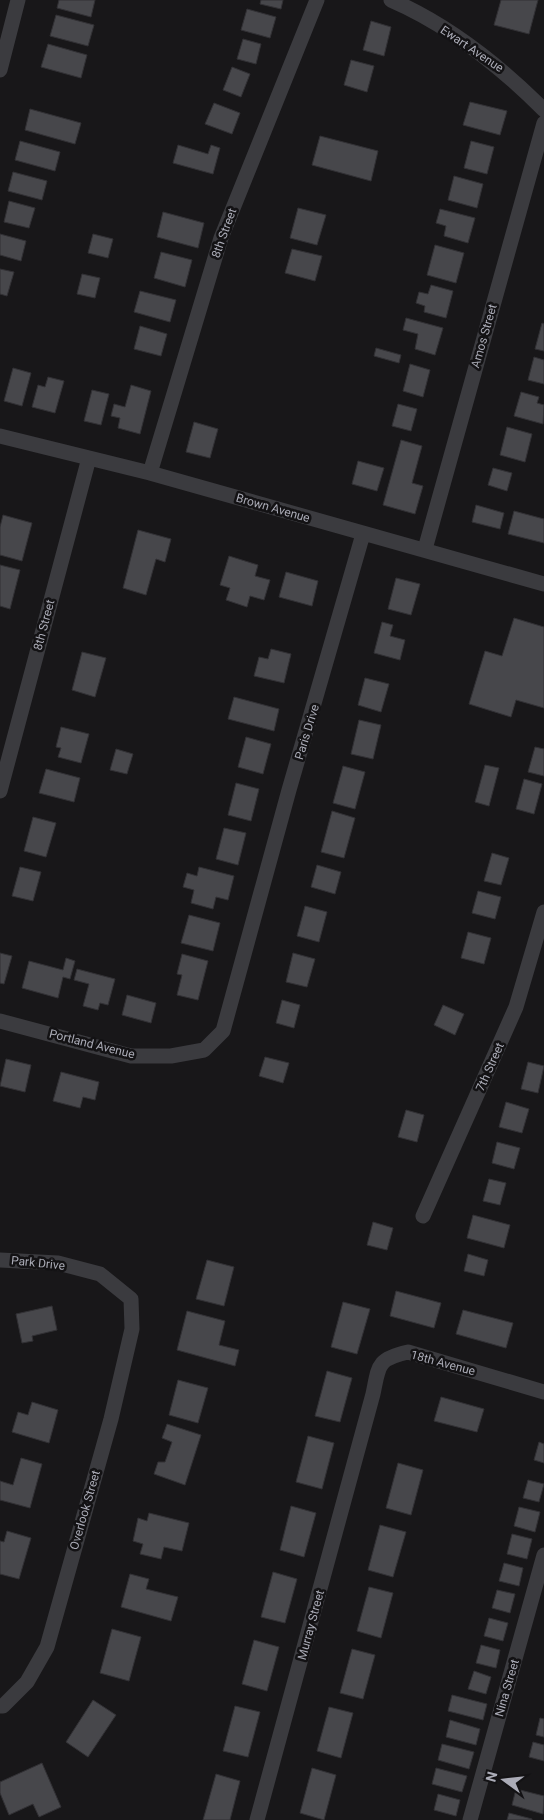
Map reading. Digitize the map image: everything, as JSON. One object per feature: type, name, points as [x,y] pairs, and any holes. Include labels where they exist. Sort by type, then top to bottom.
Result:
[{"type":"street","points":[[0,70],[18,0]]},
{"type":"street","name":"8th Street","points":[[150,473],[221,238],[317,0]]},
{"type":"street","name":"Ewart Avenue","points":[[391,0],[453,35],[505,72],[544,110]]},
{"type":"street","name":"Amos Street","points":[[425,549],[544,123]]},
{"type":"street","name":"Brown Avenue","points":[[0,436],[150,473],[544,584]]},
{"type":"street","name":"8th Street","points":[[0,792],[89,458]]},
{"type":"street","name":"Paris Drive","points":[[250,930],[363,534]]},
{"type":"street","name":"7th Street","points":[[423,1216],[516,1007],[544,912]]},
{"type":"street","name":"Portland Avenue","points":[[0,1021],[132,1056],[171,1056],[204,1050],[223,1031],[250,930]]},
{"type":"street","name":"Park Drive","points":[[0,1260],[58,1264],[100,1274],[130,1299],[132,1329],[126,1354]]},
{"type":"street","name":"18th Avenue","points":[[364,1429],[378,1368],[388,1357],[408,1352],[544,1392]]},
{"type":"street","name":"Overlook Street","points":[[0,1706],[4,1706],[27,1682],[47,1647],[111,1419],[126,1354]]},
{"type":"street","name":"Murray Street","points":[[258,1820],[364,1429]]},
{"type":"street","name":"Nina Street","points":[[470,1820],[544,1555]]},
{"type":"building","points":[[59,0],[95,0],[91,17],[57,8]]},
{"type":"building","points":[[261,0],[283,0],[281,9],[260,4]]},
{"type":"building","points":[[501,0],[538,0],[529,34],[494,25]]},
{"type":"building","points":[[247,9],[276,17],[270,38],[241,30]]},
{"type":"building","points":[[56,15],[94,25],[88,46],[50,36]]},
{"type":"building","points":[[371,21],[391,27],[384,56],[363,50]]},
{"type":"building","points":[[243,39],[261,44],[256,64],[237,59]]},
{"type":"building","points":[[48,44],[87,55],[81,78],[41,67]]},
{"type":"building","points":[[351,60],[374,66],[367,92],[344,85]]},
{"type":"building","points":[[232,67],[250,74],[241,97],[223,90]]},
{"type":"building","points":[[470,102],[507,111],[500,135],[463,125]]},
{"type":"building","points":[[214,103],[240,113],[232,134],[205,124]]},
{"type":"building","points":[[30,109],[81,123],[75,144],[25,130]]},
{"type":"building","points":[[320,136],[378,151],[371,181],[312,165]]},
{"type":"building","points":[[20,141],[60,152],[55,171],[15,160]]},
{"type":"building","points":[[471,141],[494,147],[487,174],[464,168]]},
{"type":"building","points":[[178,145],[208,154],[211,145],[220,148],[213,174],[173,163]]},
{"type":"building","points":[[13,172],[47,181],[42,200],[8,191]]},
{"type":"building","points":[[454,176],[483,184],[477,208],[448,200]]},
{"type":"building","points":[[9,201],[35,208],[29,228],[4,222]]},
{"type":"building","points":[[298,208],[326,215],[317,245],[290,238]]},
{"type":"building","points":[[440,209],[475,218],[468,243],[444,236],[446,226],[436,223]]},
{"type":"building","points":[[163,212],[204,223],[198,248],[157,237]]},
{"type":"building","points":[[0,234],[26,241],[21,261],[0,255]]},
{"type":"building","points":[[93,234],[113,239],[108,258],[88,253]]},
{"type":"building","points":[[435,245],[464,253],[456,283],[427,275]]},
{"type":"building","points":[[292,249],[322,256],[315,281],[285,273]]},
{"type":"building","points":[[161,252],[192,260],[185,287],[154,278]]},
{"type":"building","points":[[0,269],[14,272],[7,296],[0,294]]},
{"type":"building","points":[[82,274],[100,278],[95,298],[77,294]]},
{"type":"building","points":[[431,285],[453,291],[446,318],[424,312],[425,306],[416,303],[419,292],[428,294]]},
{"type":"building","points":[[140,291],[176,300],[170,322],[134,312]]},
{"type":"building","points":[[406,318],[443,328],[435,355],[415,349],[418,334],[403,330]]},
{"type":"building","points":[[542,323],[544,324],[544,351],[535,349]]},
{"type":"building","points":[[140,326],[167,334],[161,356],[134,349]]},
{"type":"building","points":[[376,348],[401,355],[399,363],[374,356]]},
{"type":"building","points":[[534,357],[544,360],[544,384],[528,380]]},
{"type":"building","points":[[410,364],[430,370],[423,397],[403,391]]},
{"type":"building","points":[[13,368],[31,373],[22,406],[4,401]]},
{"type":"building","points":[[48,377],[64,381],[55,413],[32,407],[38,385],[45,387]]},
{"type":"building","points":[[131,385],[151,391],[140,434],[118,428],[120,418],[111,416],[114,404],[125,407]]},
{"type":"building","points":[[92,390],[109,394],[101,425],[84,421]]},
{"type":"building","points":[[521,392],[539,397],[537,403],[544,405],[543,424],[514,416]]},
{"type":"building","points":[[398,404],[417,409],[411,431],[392,426]]},
{"type":"building","points":[[194,422],[218,429],[210,458],[186,452]]},
{"type":"building","points":[[507,427],[532,434],[525,462],[500,455]]},
{"type":"building","points":[[401,440],[422,446],[412,483],[423,486],[415,514],[383,505]]},
{"type":"building","points":[[358,461],[384,468],[377,491],[352,484]]},
{"type":"building","points":[[493,468],[512,473],[507,491],[488,485]]},
{"type":"building","points":[[476,505],[504,513],[500,529],[472,522]]},
{"type":"building","points":[[514,511],[544,519],[544,543],[508,534]]},
{"type":"building","points":[[3,515],[32,523],[22,561],[0,555],[0,527]]},
{"type":"building","points":[[138,530],[171,539],[165,562],[156,559],[146,595],[123,588]]},
{"type":"building","points":[[229,556],[258,565],[255,576],[270,580],[264,600],[250,596],[247,607],[226,600],[230,588],[220,585]]},
{"type":"building","points":[[0,565],[20,570],[10,609],[0,606]]},
{"type":"building","points":[[286,572],[318,581],[312,606],[279,597]]},
{"type":"building","points":[[396,578],[420,584],[411,615],[388,609]]},
{"type":"building","points":[[514,618],[544,627],[544,708],[516,700],[511,717],[469,704],[485,651],[502,656]]},
{"type":"building","points":[[382,622],[393,625],[390,636],[405,640],[400,660],[374,653]]},
{"type":"building","points":[[271,649],[291,654],[284,683],[254,676],[259,657],[268,659]]},
{"type":"building","points":[[82,652],[106,658],[95,697],[72,690]]},
{"type":"building","points":[[365,678],[389,684],[381,712],[358,705]]},
{"type":"building","points":[[234,697],[279,709],[274,731],[228,719]]},
{"type":"building","points":[[359,720],[381,725],[373,759],[351,754]]},
{"type":"building","points":[[61,727],[89,734],[81,763],[58,757],[61,748],[56,747]]},
{"type":"building","points":[[246,737],[271,744],[263,774],[238,767]]},
{"type":"building","points":[[535,747],[544,749],[544,776],[528,772]]},
{"type":"building","points":[[116,749],[133,754],[127,774],[110,770]]},
{"type":"building","points":[[485,765],[499,768],[489,806],[475,802]]},
{"type":"building","points":[[343,766],[365,772],[355,809],[333,803]]},
{"type":"building","points":[[46,769],[80,778],[74,802],[39,793]]},
{"type":"building","points":[[524,779],[542,784],[534,814],[516,809]]},
{"type":"building","points":[[236,783],[259,789],[251,821],[228,815]]},
{"type":"building","points":[[332,811],[355,818],[344,858],[321,852]]},
{"type":"building","points":[[33,817],[56,823],[46,857],[24,851]]},
{"type":"building","points":[[224,828],[246,833],[238,865],[216,859]]},
{"type":"building","points":[[492,853],[509,858],[501,885],[484,881]]},
{"type":"building","points":[[317,865],[341,872],[335,894],[311,887]]},
{"type":"building","points":[[20,867],[41,872],[33,901],[12,896]]},
{"type":"building","points":[[199,867],[234,876],[228,900],[216,897],[213,909],[191,903],[194,890],[183,887],[187,873],[197,876]]},
{"type":"building","points":[[478,891],[501,897],[495,919],[472,913]]},
{"type":"building","points":[[305,906],[327,912],[319,942],[297,936]]},
{"type":"building","points":[[189,915],[220,923],[213,951],[181,943]]},
{"type":"building","points":[[468,932],[491,938],[484,964],[461,958]]},
{"type":"building","points":[[0,953],[12,956],[4,984],[0,983]]},
{"type":"building","points":[[293,953],[315,959],[307,987],[286,982]]},
{"type":"building","points":[[182,954],[208,961],[198,1000],[177,995],[182,975],[177,974]]},
{"type":"building","points":[[66,958],[75,961],[70,979],[63,977],[58,998],[22,988],[29,961],[63,970]]},
{"type":"building","points":[[77,969],[115,979],[108,1005],[100,1003],[98,1010],[83,1006],[89,984],[74,980]]},
{"type":"building","points":[[127,995],[156,1003],[151,1023],[122,1015]]},
{"type":"building","points":[[282,1000],[300,1005],[294,1028],[276,1023]]},
{"type":"building","points":[[443,1005],[464,1014],[455,1035],[434,1025]]},
{"type":"building","points":[[265,1057],[289,1063],[283,1083],[259,1076]]},
{"type":"building","points":[[6,1059],[31,1065],[25,1092],[0,1086]]},
{"type":"building","points":[[528,1062],[544,1066],[538,1093],[521,1089]]},
{"type":"building","points":[[61,1072],[99,1082],[95,1100],[83,1097],[80,1108],[53,1101]]},
{"type":"building","points":[[506,1102],[529,1109],[522,1133],[499,1127]]},
{"type":"building","points":[[406,1110],[424,1115],[417,1142],[398,1137]]},
{"type":"building","points":[[497,1142],[520,1148],[514,1169],[492,1163]]},
{"type":"building","points":[[489,1179],[506,1183],[500,1205],[483,1201]]},
{"type":"building","points":[[473,1215],[510,1225],[504,1248],[467,1238]]},
{"type":"building","points":[[373,1222],[393,1228],[387,1250],[367,1245]]},
{"type":"building","points":[[468,1254],[488,1260],[484,1276],[464,1271]]},
{"type":"building","points":[[207,1260],[234,1267],[224,1306],[196,1299]]},
{"type":"building","points":[[396,1291],[441,1303],[434,1328],[390,1316]]},
{"type":"building","points":[[343,1302],[370,1309],[357,1354],[331,1347]]},
{"type":"building","points":[[52,1306],[57,1330],[32,1336],[33,1341],[22,1343],[16,1314]]},
{"type":"building","points":[[463,1310],[513,1323],[506,1348],[456,1334]]},
{"type":"building","points":[[187,1311],[225,1321],[219,1345],[239,1350],[235,1366],[177,1350]]},
{"type":"building","points":[[327,1371],[352,1378],[340,1422],[315,1416]]},
{"type":"building","points":[[178,1380],[208,1388],[198,1423],[169,1415]]},
{"type":"building","points":[[441,1397],[484,1409],[477,1432],[434,1421]]},
{"type":"building","points":[[32,1402],[58,1410],[49,1443],[12,1432],[18,1412],[28,1415]]},
{"type":"building","points":[[167,1424],[201,1435],[185,1485],[154,1474],[158,1462],[165,1462],[172,1442],[162,1438]]},
{"type":"building","points":[[308,1436],[334,1443],[322,1489],[296,1482]]},
{"type":"building","points":[[539,1442],[544,1444],[544,1463],[534,1460]]},
{"type":"building","points":[[21,1458],[42,1464],[30,1508],[0,1500],[0,1481],[13,1485]]},
{"type":"building","points":[[398,1463],[423,1470],[411,1515],[386,1508]]},
{"type":"building","points":[[528,1480],[544,1484],[539,1502],[523,1498]]},
{"type":"building","points":[[291,1506],[316,1513],[304,1557],[280,1550]]},
{"type":"building","points":[[519,1507],[540,1512],[535,1532],[514,1526]]},
{"type":"building","points":[[149,1513],[189,1523],[182,1551],[164,1547],[161,1559],[140,1554],[143,1544],[133,1541],[138,1518],[147,1521]]},
{"type":"building","points":[[380,1525],[406,1532],[393,1577],[368,1570]]},
{"type":"building","points":[[7,1531],[31,1538],[19,1579],[0,1574],[0,1541],[4,1542]]},
{"type":"building","points":[[512,1534],[532,1539],[527,1559],[507,1554]]},
{"type":"building","points":[[504,1563],[523,1568],[519,1586],[499,1581]]},
{"type":"building","points":[[273,1572],[297,1579],[285,1623],[261,1617]]},
{"type":"building","points":[[130,1574],[149,1579],[146,1589],[178,1597],[171,1621],[121,1607]]},
{"type":"building","points":[[369,1587],[393,1593],[381,1638],[357,1631]]},
{"type":"building","points":[[497,1590],[515,1594],[510,1613],[492,1608]]},
{"type":"building","points":[[489,1618],[508,1623],[503,1641],[484,1636]]},
{"type":"building","points":[[112,1629],[141,1637],[129,1681],[100,1673]]},
{"type":"building","points":[[254,1640],[279,1647],[267,1691],[242,1684]]},
{"type":"building","points":[[481,1645],[500,1650],[496,1668],[476,1663]]},
{"type":"building","points":[[352,1649],[375,1655],[363,1699],[340,1693]]},
{"type":"building","points":[[474,1671],[491,1677],[486,1694],[468,1689]]},
{"type":"building","points":[[452,1695],[487,1704],[483,1720],[448,1711]]},
{"type":"building","points":[[93,1700],[116,1715],[88,1757],[66,1742]]},
{"type":"building","points":[[235,1706],[260,1712],[248,1757],[223,1751]]},
{"type":"building","points":[[329,1707],[353,1713],[341,1758],[317,1751]]},
{"type":"building","points":[[540,1718],[544,1719],[544,1737],[536,1735]]},
{"type":"building","points":[[450,1720],[480,1729],[476,1745],[446,1737]]},
{"type":"building","points":[[533,1742],[544,1745],[544,1761],[529,1757]]},
{"type":"building","points":[[442,1744],[474,1752],[469,1769],[438,1760]]},
{"type":"building","points":[[42,1763],[61,1807],[39,1817],[33,1804],[9,1815],[0,1793],[0,1782]]},
{"type":"building","points":[[312,1768],[336,1775],[324,1820],[300,1813]]},
{"type":"building","points":[[436,1768],[467,1776],[462,1792],[432,1784]]},
{"type":"building","points":[[216,1774],[240,1781],[230,1820],[203,1820]]},
{"type":"building","points":[[516,1789],[544,1796],[543,1814],[512,1805]]},
{"type":"building","points":[[438,1794],[460,1800],[456,1816],[434,1810]]},
{"type":"building","points":[[509,1813],[532,1819],[532,1820],[507,1820]]}]
